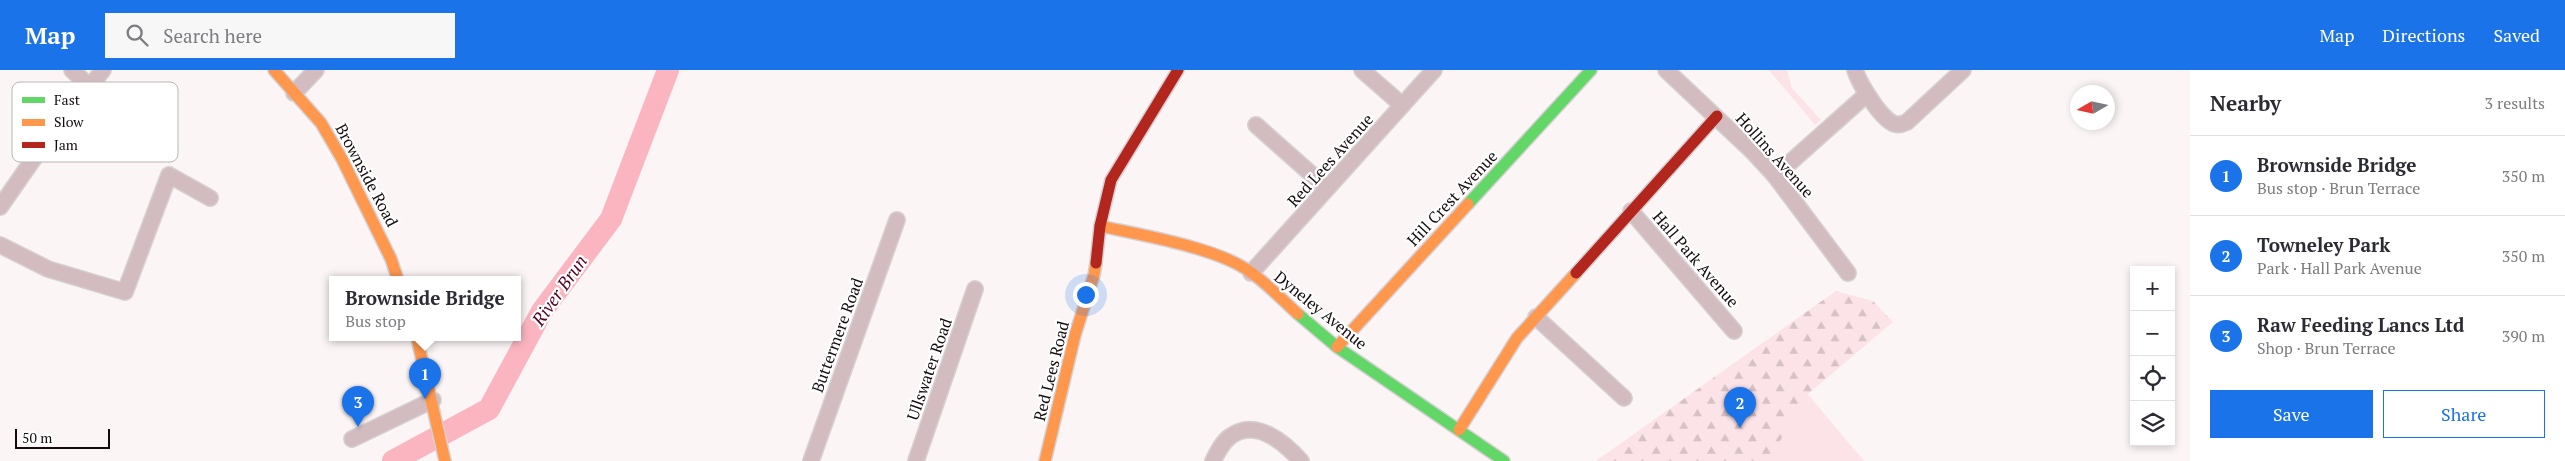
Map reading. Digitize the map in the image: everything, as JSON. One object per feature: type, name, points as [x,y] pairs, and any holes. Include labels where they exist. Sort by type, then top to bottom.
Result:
[{"type":"street","points":[[72,70],[85,82]]},
{"type":"street","points":[[94,82],[103,70]]},
{"type":"street","name":"Brownside Road","points":[[274,70],[321,123],[342,159],[383,242],[396,276]]},
{"type":"street","points":[[294,94],[316,70]]},
{"type":"street","name":"Red Lees Road","points":[[1045,461],[1075,335],[1094,275],[1100,226],[1110,180],[1178,70]]},
{"type":"street","points":[[1362,70],[1402,106]]},
{"type":"street","name":"Red Lees Avenue","points":[[1251,273],[1434,70]]},
{"type":"street","name":"Hill Crest Avenue","points":[[1337,347],[1591,70]]},
{"type":"street","name":"Hollins Avenue","points":[[1666,70],[1716,116],[1775,176],[1848,273]]},
{"type":"street","points":[[1854,70],[1858,83],[1886,119],[1893,124],[1907,122],[1963,70]]},
{"type":"street","points":[[1775,176],[1867,94]]},
{"type":"street","name":"Hall Park Avenue","points":[[1458,430],[1516,338],[1716,116]]},
{"type":"street","points":[[1256,125],[1327,188]]},
{"type":"street","points":[[0,207],[34,162]]},
{"type":"street","points":[[0,245],[48,269],[126,292],[169,175],[210,198]]},
{"type":"street","name":"Hall Park Avenue","points":[[1631,210],[1734,331]]},
{"type":"street","name":"Buttermere Road","points":[[811,461],[897,220]]},
{"type":"street","name":"Dyneley Avenue","points":[[1100,226],[1168,241],[1226,259],[1251,273],[1337,347],[1504,461]]},
{"type":"street","name":"Ullswater Road","points":[[916,461],[975,289]]},
{"type":"street","points":[[1536,316],[1624,398]]},
{"type":"street","points":[[418,341],[445,461]]},
{"type":"street","points":[[352,439],[432,400]]},
{"type":"street","points":[[1213,461],[1230,436],[1248,430],[1266,432],[1290,448],[1301,461]]},
{"type":"green space","points":[[1769,70],[1787,70],[1792,88],[1821,120],[1815,125]]},
{"type":"green space","points":[[1836,291],[1873,301],[1893,322],[1808,394],[1768,461],[1596,461]]},
{"type":"green space","points":[[1764,342],[1864,461],[1596,461]]},
{"type":"waterway","name":"River Brun","points":[[393,461],[489,409],[542,311],[611,219],[668,70]]},
{"type":"traffic: fast","points":[[1468,204],[1591,70]]},
{"type":"traffic: fast","points":[[1298,314],[1337,347],[1504,461]]},
{"type":"traffic: slow","points":[[274,70],[321,123],[342,159],[391,259],[397,276]]},
{"type":"traffic: slow","points":[[1337,347],[1468,204]]},
{"type":"traffic: slow","points":[[1100,226],[1196,248],[1232,261],[1260,279],[1298,314]]},
{"type":"traffic: slow","points":[[1045,461],[1075,335],[1096,263]]},
{"type":"traffic: slow","points":[[1459,430],[1517,338],[1576,273]]},
{"type":"traffic: slow","points":[[418,341],[445,461]]},
{"type":"traffic: jam","points":[[1096,263],[1100,226],[1111,180],[1178,70]]},
{"type":"traffic: jam","points":[[1576,273],[1717,116]]},
{"type":"place","name":"Brownside Bridge","points":[[425,399]]},
{"type":"place","name":"Raw Feeding Lancs Ltd","points":[[358,427]]},
{"type":"place","name":"Towneley Park","points":[[1740,428]]}]
